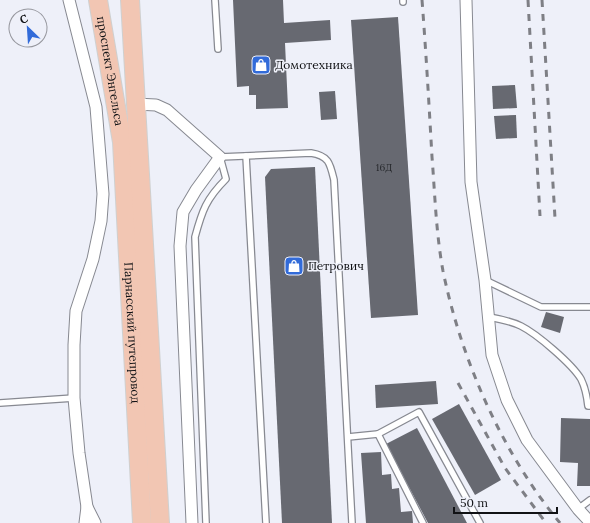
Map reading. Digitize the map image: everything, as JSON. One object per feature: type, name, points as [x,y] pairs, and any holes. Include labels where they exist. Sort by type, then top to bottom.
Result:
[{"type":"main road","name":"проспект Энгельса","points":[[98,0],[130,142]]},
{"type":"main road","name":"проспект Энгельса","points":[[130,0],[136,104],[130,142]]},
{"type":"main road","name":"Парнасский путепровод","points":[[130,142],[142,523]]},
{"type":"main road","name":"Парнасский путепровод","points":[[130,142],[160,523]]},
{"type":"street","points":[[69,0],[96,107],[103,194],[101,221],[92,258],[76,311],[74,398],[87,507],[94,523]]},
{"type":"street","points":[[466,0],[472,182],[485,280],[492,355],[508,400],[527,440],[578,509],[590,522]]},
{"type":"street","points":[[136,104],[156,105],[167,110],[220,157],[196,190],[183,212],[180,246],[192,523]]},
{"type":"street","points":[[84,523],[87,507]]},
{"type":"lane","points":[[215,0],[218,49]]},
{"type":"lane","points":[[206,523],[195,237],[202,211],[211,194],[226,179],[220,157],[311,153],[322,155],[331,164],[335,187],[352,523]]},
{"type":"lane","points":[[246,156],[266,523]]},
{"type":"lane","points":[[485,280],[541,307],[590,306]]},
{"type":"lane","points":[[489,317],[508,320],[522,326],[545,343],[580,379],[586,394],[588,406],[590,406]]},
{"type":"lane","points":[[0,403],[74,398]]},
{"type":"lane","points":[[348,438],[378,434],[419,412],[480,523]]},
{"type":"lane","points":[[378,434],[422,523]]},
{"type":"lane","points":[[578,509],[590,500]]},
{"type":"building","name":"Домотехника","points":[[233,0],[283,0],[284,23],[330,20],[331,40],[285,43],[288,108],[256,109],[256,95],[249,95],[249,86],[237,87]]},
{"type":"building","points":[[398,17],[418,315],[371,318],[351,20]]},
{"type":"building","points":[[515,85],[517,108],[493,109],[492,86]]},
{"type":"building","points":[[335,91],[337,119],[321,120],[319,92]]},
{"type":"building","points":[[516,115],[517,138],[496,139],[494,116]]},
{"type":"building","name":"Петрович","points":[[315,167],[332,523],[282,523],[265,177],[271,169]]},
{"type":"building","points":[[546,312],[564,317],[560,333],[541,327]]},
{"type":"building","points":[[436,381],[438,404],[376,408],[375,385]]},
{"type":"building","points":[[459,404],[501,480],[475,495],[432,419]]},
{"type":"building","points":[[561,418],[590,419],[590,486],[577,486],[578,463],[560,462]]},
{"type":"building","points":[[417,428],[467,523],[428,523],[386,444]]},
{"type":"building","points":[[381,452],[382,475],[391,474],[392,489],[399,488],[401,512],[412,511],[413,523],[366,523],[361,453]]},
{"type":"railway","points":[[422,0],[437,228],[443,271],[451,304],[461,338],[486,404],[502,436],[520,466],[539,496],[560,523]]},
{"type":"railway","points":[[528,0],[540,216]]},
{"type":"railway","points":[[542,0],[555,218]]},
{"type":"railway","points":[[458,383],[505,468],[546,523]]},
{"type":"place","name":"Домотехника","points":[[261,65]]},
{"type":"place","name":"Петрович","points":[[294,266]]}]
